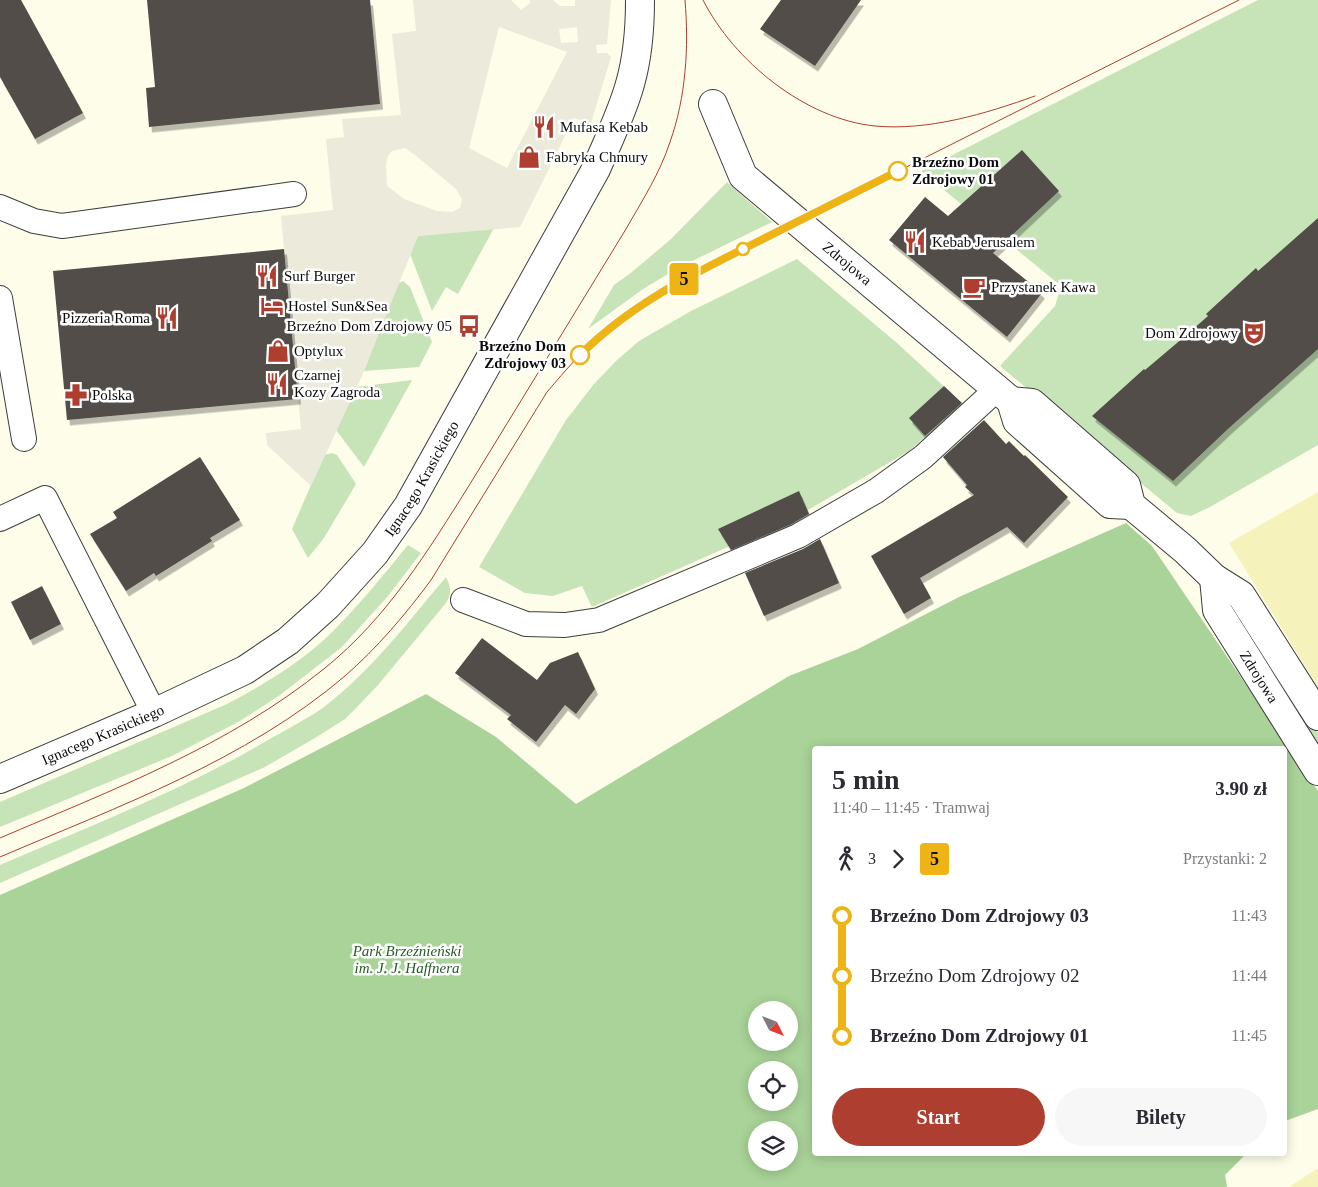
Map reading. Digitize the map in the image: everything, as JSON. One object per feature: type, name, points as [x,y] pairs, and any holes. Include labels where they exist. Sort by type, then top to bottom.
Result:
[{"type":"street","name":"Ignacego Krasickiego","points":[[0,779],[154,713],[245,670],[288,641],[328,605],[375,553],[408,506],[596,169],[621,113],[631,83],[640,30],[640,0]]},
{"type":"street","name":"Zdrojowa","points":[[714,104],[743,176],[1004,395],[1032,403],[1126,485],[1131,505],[1185,550],[1214,578],[1241,594],[1318,716]]},
{"type":"street","name":"Zdrojowa","points":[[1214,578],[1217,610],[1318,771]]},
{"type":"lane","points":[[0,207],[34,220],[62,226],[294,194]]},
{"type":"lane","points":[[0,298],[24,439]]},
{"type":"lane","points":[[463,600],[526,624],[565,626],[599,620],[798,536],[876,491],[1004,395]]},
{"type":"lane","points":[[0,519],[45,498],[154,713]]},
{"type":"green space","points":[[1258,0],[1318,0],[1318,445],[1191,516],[1177,513],[1000,366],[1055,306],[1061,286],[921,171]]},
{"type":"green space","points":[[727,182],[772,222],[678,268],[643,289],[588,329],[614,285],[671,239]]},
{"type":"green space","points":[[494,228],[458,294],[446,287],[432,311],[410,254],[418,236]]},
{"type":"green space","points":[[797,259],[897,343],[963,404],[909,451],[796,517],[592,607],[582,586],[553,596],[525,593],[479,567],[566,420],[594,384],[616,361],[639,341],[691,311]]},
{"type":"green space","points":[[403,281],[410,287],[432,342],[419,367],[364,371],[393,295],[399,283]]},
{"type":"green space","points":[[412,380],[364,467],[336,430],[357,387]]},
{"type":"green space","points":[[332,453],[337,455],[356,484],[324,538],[308,558],[292,529],[324,455]]},
{"type":"green space","name":"Park Brzeźnieński im. J. J. Haffnera","points":[[1126,523],[1152,546],[1318,791],[1318,1109],[1287,1120],[1287,746],[812,746],[812,1156],[1244,1156],[1225,1175],[1227,1187],[0,1187],[0,895],[244,788],[426,694],[496,737],[576,804],[789,676],[858,649],[959,597]]},
{"type":"green space","points":[[408,545],[421,553],[388,596],[342,647],[280,695],[240,721],[172,756],[0,827],[0,802],[227,704],[291,666],[315,648],[337,627]]},
{"type":"green space","points":[[446,577],[450,590],[446,603],[378,685],[345,719],[265,767],[0,883],[0,865],[170,791],[236,758],[311,716],[358,678]]},
{"type":"green space","points":[[1275,666],[1318,733],[1318,748],[1267,672]]},
{"type":"sand","points":[[1318,492],[1318,687],[1229,543]]},
{"type":"sand","points":[[1318,1168],[1318,1187],[1289,1187]]},
{"type":"shaded area","points":[[413,0],[511,0],[521,10],[530,3],[529,0],[553,0],[560,6],[575,6],[575,0],[611,0],[607,44],[596,45],[597,53],[607,53],[611,57],[591,123],[574,118],[520,227],[418,236],[361,378],[311,486],[267,445],[266,433],[301,429],[281,216],[333,210],[326,139],[344,137],[342,119],[401,115],[392,34],[416,31]],"holes":[[[499,27],[567,52],[507,168],[469,148]],[[577,27],[578,42],[561,43],[559,29]],[[405,148],[456,189],[462,199],[460,208],[452,212],[437,211],[404,199],[387,186],[386,164],[388,156],[392,151]]]},
{"type":"building","points":[[0,0],[21,0],[83,113],[35,139],[0,77]]},
{"type":"building","points":[[147,0],[370,0],[380,104],[149,127],[146,88],[155,87]]},
{"type":"building","points":[[781,0],[861,0],[815,66],[760,29]]},
{"type":"building","points":[[1022,150],[1059,191],[993,253],[1042,293],[1007,337],[889,240],[925,197],[948,216]]},
{"type":"building","name":"Dom Zdrojowy","points":[[1318,218],[1318,349],[1173,481],[1092,416],[1144,369],[1208,316],[1206,314],[1256,268],[1258,271]]},
{"type":"building","points":[[284,249],[298,399],[67,420],[53,271]]},
{"type":"building","points":[[944,386],[962,403],[925,436],[909,418]]},
{"type":"building","points":[[984,420],[1006,444],[1009,441],[1068,497],[1024,543],[1007,527],[920,578],[931,598],[904,614],[871,556],[974,495],[965,487],[967,485],[943,457]]},
{"type":"building","points":[[200,457],[240,520],[210,538],[212,541],[156,576],[154,573],[126,591],[90,534],[117,518],[113,512]]},
{"type":"building","points":[[799,491],[809,514],[792,524],[731,550],[718,529]]},
{"type":"building","points":[[820,539],[839,583],[764,616],[745,573],[803,549]]},
{"type":"building","points":[[42,586],[61,624],[30,640],[11,602]]},
{"type":"building","points":[[482,638],[537,680],[550,663],[578,652],[595,689],[576,714],[565,705],[536,742],[507,719],[511,715],[455,673]]},
{"type":"tram line","points":[[0,838],[127,784],[210,743],[249,721],[288,696],[325,668],[368,628],[387,605],[422,558],[470,484],[626,229],[656,176],[675,125],[683,90],[687,36],[685,0]]},
{"type":"tram line","points":[[703,0],[716,23],[733,44],[774,83],[798,99],[823,112],[849,121],[875,126],[915,126],[956,120],[1035,96]]},
{"type":"tram line","points":[[0,857],[135,800],[223,757],[266,733],[306,706],[345,676],[391,630],[431,580],[547,392],[591,343],[624,317],[674,285],[743,249],[1239,0]]},
{"type":"tram line","name":"5","points":[[580,355],[608,329],[654,296],[898,171]]},
{"type":"place","name":"Mufasa Kebab","points":[[544,127]]},
{"type":"place","name":"Fabryka Chmury","points":[[529,157]]},
{"type":"place","name":"Brzeźno Dom Zdrojowy 01","points":[[898,171]]},
{"type":"place","name":"Kebab Jerusalem","points":[[915,242]]},
{"type":"place","name":"Surf Burger","points":[[267,276]]},
{"type":"place","name":"Przystanek Kawa","points":[[974,287]]},
{"type":"place","name":"Hostel Sun&Sea","points":[[272,306]]},
{"type":"place","name":"Pizzeria Roma","points":[[167,318]]},
{"type":"place","name":"Brzeźno Dom Zdrojowy 05","points":[[469,326]]},
{"type":"place","name":"Dom Zdrojowy","points":[[1254,333]]},
{"type":"place","name":"Optylux","points":[[278,351]]},
{"type":"place","name":"Brzeźno Dom Zdrojowy 03","points":[[580,355]]},
{"type":"place","name":"Czarnej Kozy Zagroda","points":[[277,384]]},
{"type":"place","name":"Polska","points":[[76,395]]}]
